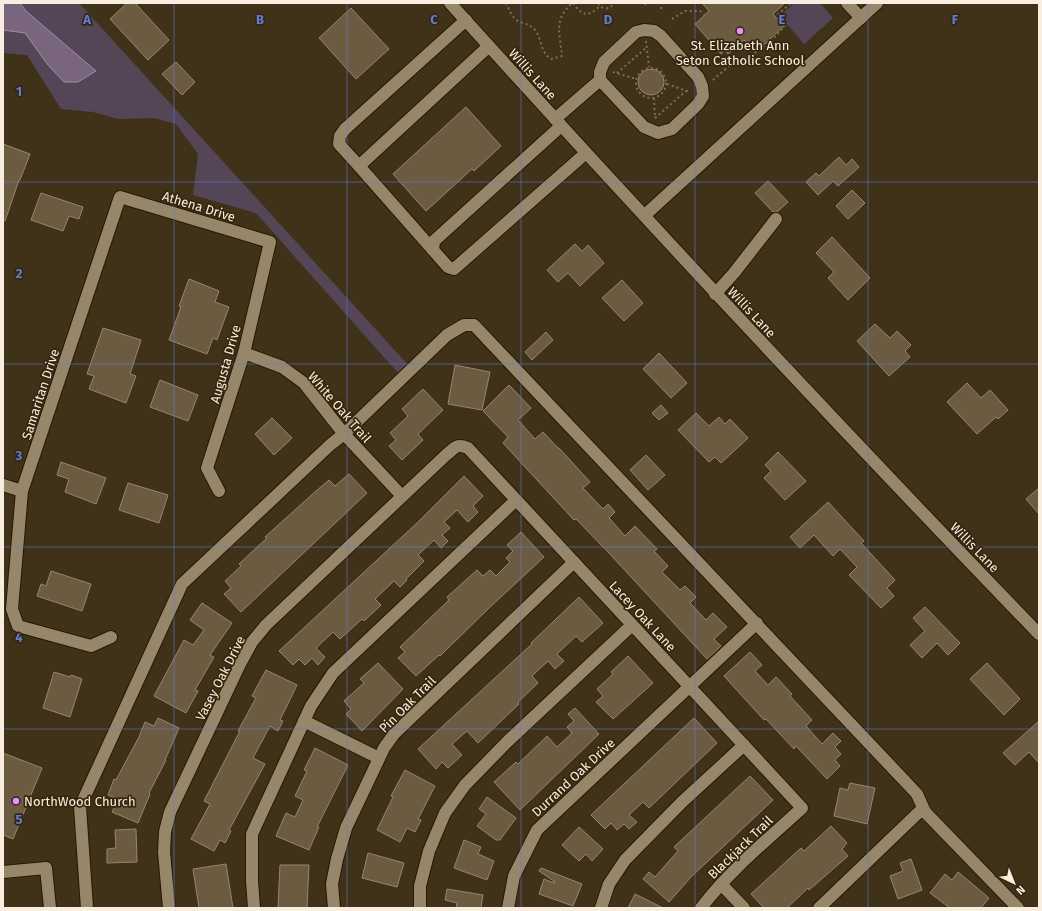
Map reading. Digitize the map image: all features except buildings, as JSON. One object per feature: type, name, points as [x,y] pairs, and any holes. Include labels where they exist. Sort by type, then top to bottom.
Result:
[{"type":"street","name":"Willis Lane","points":[[450,3],[586,153],[645,215],[715,294],[1039,634]]},
{"type":"street","points":[[847,3],[860,18]]},
{"type":"street","points":[[645,215],[877,3]]},
{"type":"street","points":[[466,20],[345,129],[340,136],[339,144],[448,268],[454,269],[586,153]]},
{"type":"street","points":[[433,250],[434,241],[558,122],[601,74],[604,62],[636,32],[644,30],[654,32],[661,36],[698,77],[702,90],[698,104],[672,129],[658,133],[644,127],[601,74]]},
{"type":"street","points":[[359,166],[489,46]]},
{"type":"street","name":"Athena Drive","points":[[120,197],[270,242]]},
{"type":"street","name":"Samaritan Drive","points":[[112,637],[91,646],[18,626],[12,609],[22,491],[120,197]]},
{"type":"street","points":[[715,294],[734,273],[776,219]]},
{"type":"street","name":"Augusta Drive","points":[[219,491],[207,468],[244,353],[270,242]]},
{"type":"street","points":[[87,908],[80,806],[182,584],[324,450],[344,434],[447,335],[464,325],[474,324],[917,794],[925,812],[1018,908]]},
{"type":"street","name":"White Oak Trail","points":[[244,353],[282,367],[304,383],[344,434],[402,496]]},
{"type":"street","name":"Vasey Oak Drive","points":[[169,908],[164,852],[165,832],[170,812],[240,664],[252,642],[266,625],[402,496],[446,455],[458,446],[462,446]]},
{"type":"street","name":"Lacey Oak Lane","points":[[462,446],[468,448],[802,808]]},
{"type":"street","points":[[3,485],[22,491]]},
{"type":"street","points":[[254,908],[252,881],[252,834],[311,706],[332,673],[516,500]]},
{"type":"street","name":"Pin Oak Trail","points":[[334,908],[332,884],[344,834],[384,748],[394,734],[574,562]]},
{"type":"street","name":"Durrand Oak Drive","points":[[508,908],[514,876],[537,830],[757,623]]},
{"type":"street","points":[[420,908],[420,886],[429,851],[445,813],[465,785],[509,740],[632,625]]},
{"type":"street","points":[[304,722],[380,758]]},
{"type":"street","points":[[601,908],[609,884],[625,860],[682,802],[744,745]]},
{"type":"street","name":"Blackjack Trail","points":[[701,908],[721,884],[748,857],[802,808]]},
{"type":"street","points":[[819,908],[919,812],[925,812]]},
{"type":"street","points":[[3,872],[46,868],[50,908]]},
{"type":"street","points":[[721,884],[744,908]]},
{"type":"path","points":[[506,3],[514,18],[530,25],[534,29],[540,38],[545,54],[551,59],[562,56],[559,23],[560,16],[573,3],[582,12],[588,15],[600,6]]},
{"type":"path","points":[[598,3],[600,6],[609,8],[614,3]]},
{"type":"path","points":[[645,3],[646,7]]},
{"type":"path","points":[[661,9],[662,3]]},
{"type":"path","points":[[667,84],[686,90],[702,90],[729,66],[750,56],[771,41],[786,26],[777,16],[791,3]]},
{"type":"path","points":[[672,19],[685,11],[700,11],[705,15]]},
{"type":"path","points":[[644,30],[649,67]]},
{"type":"path","points":[[617,73],[646,47]]},
{"type":"path","points":[[649,67],[657,68],[662,71],[665,75],[667,84],[663,93],[654,98],[644,96],[637,89],[636,79],[643,70],[649,67]]},
{"type":"path","points":[[601,74],[617,73],[636,79]]},
{"type":"path","points":[[654,98],[656,118],[686,90]]},
{"type":"shaded area","points":[[3,3],[79,3],[410,367],[398,373],[256,213],[193,195],[198,154],[176,124],[154,118],[118,119],[93,112],[61,109],[27,55],[3,53]]},
{"type":"shaded area","points":[[3,3],[20,3],[26,11],[96,71],[78,82],[64,82],[48,65],[25,33],[3,30]]},
{"type":"shaded area","points":[[794,3],[820,3],[833,18],[804,44],[780,16]]},
{"type":"place","name":"St. Elizabeth Ann Seton Catholic School","points":[[740,31]]},
{"type":"place","name":"NorthWood Church","points":[[16,801]]}]
